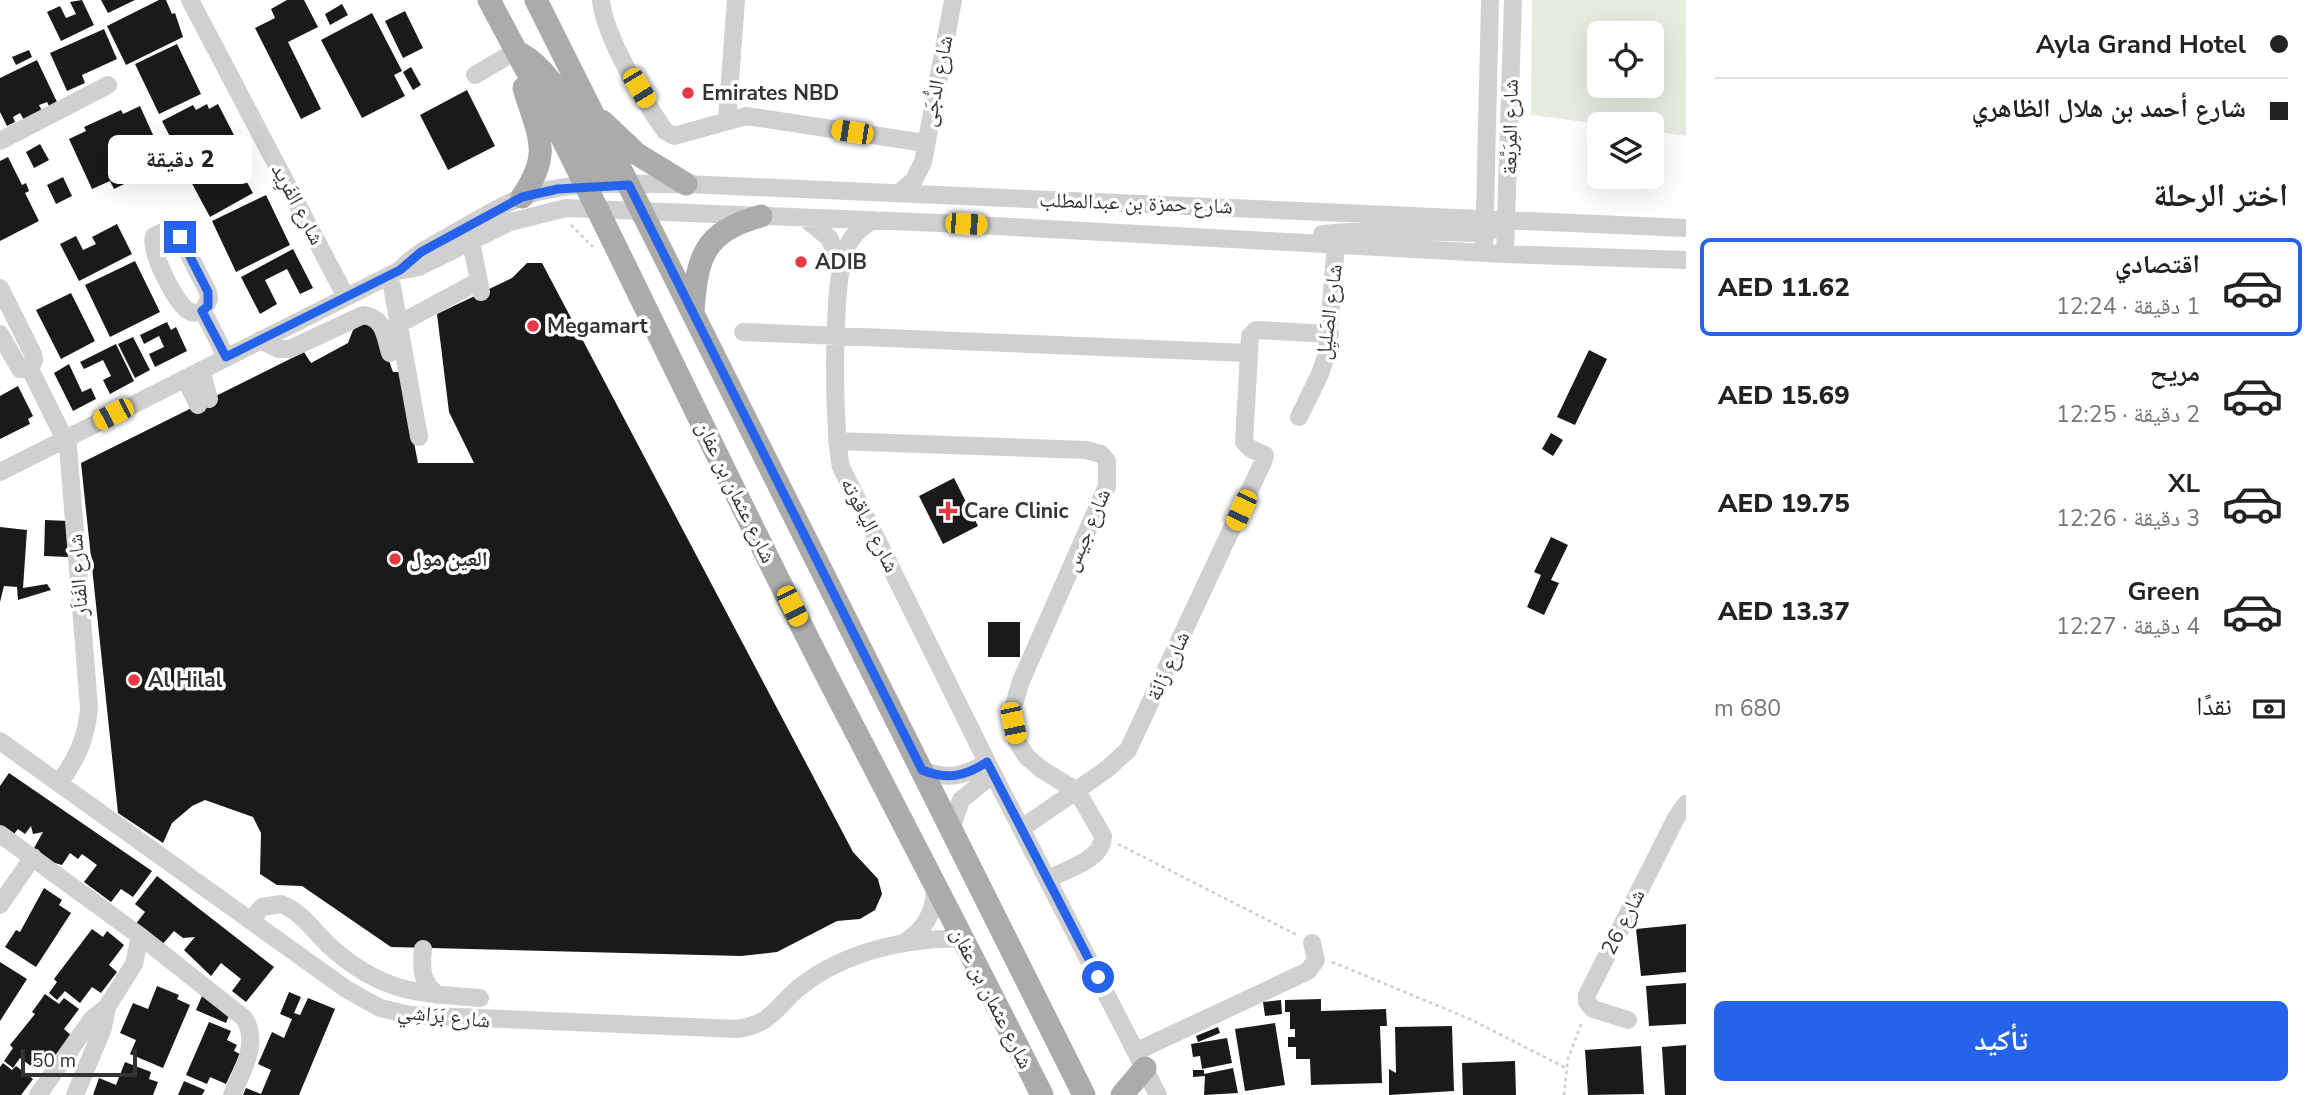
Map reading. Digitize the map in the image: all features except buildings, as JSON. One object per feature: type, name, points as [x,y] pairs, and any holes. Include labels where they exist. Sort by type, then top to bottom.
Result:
[{"type":"main road","name":"شارع عثمان بن عفان","points":[[489,0],[585,186],[822,667],[903,818],[935,890],[964,939],[1042,1095]]},
{"type":"main road","name":"شارع عثمان بن عفان","points":[[536,0],[1084,1095]]},
{"type":"main road","points":[[516,51],[546,73],[598,170],[607,177],[624,177]]},
{"type":"main road","points":[[516,51],[542,149],[539,172],[522,197]]},
{"type":"main road","points":[[589,109],[638,154],[686,184]]},
{"type":"main road","points":[[693,312],[699,261],[728,228],[761,216]]},
{"type":"main road","points":[[1122,1095],[1141,1059]]},
{"type":"street","name":"شارع الفَرِيد","points":[[190,0],[346,297]]},
{"type":"street","points":[[601,0],[602,12],[628,71],[665,131],[674,136],[727,120],[754,117],[925,143]]},
{"type":"street","points":[[727,120],[736,0]]},
{"type":"street","name":"شارع الدُّجَى","points":[[923,162],[953,0]]},
{"type":"street","name":"شارع المِرَبَّعة","points":[[1484,253],[1490,0]]},
{"type":"street","name":"شارع المِرَبَّعة","points":[[1505,254],[1513,0]]},
{"type":"street","points":[[475,75],[516,51]]},
{"type":"street","points":[[0,141],[108,85]]},
{"type":"street","points":[[899,193],[914,180],[923,162]]},
{"type":"street","points":[[923,162],[930,181],[946,195]]},
{"type":"street","name":"شارع حمزة بن عبدالمطلب","points":[[395,273],[421,252],[522,197],[624,177],[686,184],[946,195],[1485,225],[1508,219],[1686,228]]},
{"type":"street","name":"شارع حمزة بن عبدالمطلب","points":[[395,273],[419,267],[526,215],[566,208],[872,220],[1505,254],[1686,260]]},
{"type":"street","points":[[805,218],[829,239],[842,267]]},
{"type":"street","name":"شارع الياقوته","points":[[872,220],[851,239],[842,267],[836,336],[837,441],[844,476],[1158,1095]]},
{"type":"street","points":[[1277,241],[1374,230],[1485,225]]},
{"type":"street","points":[[399,324],[479,287],[471,242]]},
{"type":"street","name":"شارع الصَليِل","points":[[1299,417],[1321,374],[1330,334],[1336,244]]},
{"type":"street","points":[[0,472],[395,273],[399,324],[419,437]]},
{"type":"street","name":"شارع الفَناَر","points":[[0,288],[33,354],[34,360],[30,369]]},
{"type":"street","points":[[202,311],[226,357]]},
{"type":"street","points":[[260,340],[279,349],[290,349],[363,314],[374,317],[382,325],[390,353]]},
{"type":"street","points":[[743,332],[1247,353],[1250,336],[1256,330],[1330,334]]},
{"type":"street","name":"شارع الفَناَر","points":[[0,334],[15,365],[20,369],[30,369]]},
{"type":"street","name":"شارع زَانَة","points":[[1022,828],[1077,791],[1128,750],[1263,462],[1265,455],[1251,449],[1244,442],[1247,353]]},
{"type":"street","name":"شارع الفَناَر","points":[[30,369],[66,438],[93,656],[88,723],[74,764],[59,783]]},
{"type":"street","points":[[185,378],[204,402],[201,370]]},
{"type":"street","name":"شارع جيس","points":[[837,441],[1086,450],[1101,454],[1107,460],[1107,486],[1021,681],[1013,708],[1017,742],[1027,757],[1077,791]]},
{"type":"street","name":"شارع بَرَاشِي","points":[[0,741],[252,919],[346,989],[365,1001],[395,1012],[478,1021],[685,1028],[754,1027],[768,1020],[790,995],[815,976],[850,958],[905,942],[964,939]]},
{"type":"street","points":[[922,770],[950,777],[990,768]]},
{"type":"street","points":[[951,830],[961,800],[990,768]]},
{"type":"street","points":[[1048,878],[1096,855],[1103,844],[1103,836],[1077,791]]},
{"type":"street","name":"شارع 26","points":[[1589,1006],[1590,989],[1686,804]]},
{"type":"street","points":[[0,834],[140,936],[244,1018],[252,1034],[248,1057],[232,1095]]},
{"type":"street","points":[[0,905],[33,857]]},
{"type":"street","name":"شارع بَرَاشِي","points":[[905,942],[925,926],[935,903],[935,890]]},
{"type":"street","points":[[252,919],[262,907],[273,904],[287,906],[350,963],[392,987],[480,999]]},
{"type":"street","points":[[38,1095],[92,1019],[107,1007],[134,964],[140,936]]},
{"type":"street","points":[[392,987],[411,974],[419,948],[423,975],[438,995]]},
{"type":"street","points":[[1141,1059],[1308,971],[1315,965],[1314,949]]},
{"type":"street","points":[[134,964],[158,950]]},
{"type":"street","points":[[1589,1006],[1628,1020]]},
{"type":"street","points":[[75,1095],[103,1028],[107,1007]]},
{"type":"path","points":[[1103,836],[1314,949],[1462,1015],[1566,1068]]},
{"type":"path","points":[[1564,1095],[1566,1068],[1589,1006]]},
{"type":"shaded area","points":[[1532,0],[1686,0],[1686,136],[1664,133],[1664,112],[1587,112],[1587,122],[1531,115]]},
{"type":"place","name":"Emirates NBD","points":[[688,93]]},
{"type":"place","name":"ADIB","points":[[801,262]]},
{"type":"place","name":"Megamart","points":[[533,326]]},
{"type":"place","name":"Care Clinic","points":[[948,511]]},
{"type":"place","name":"العين مول","points":[[395,559]]},
{"type":"place","name":"Al Hilal","points":[[134,680]]},
{"type":"route","points":[[180,237],[208,292],[208,306],[202,311],[226,357],[400,270],[421,252],[522,197],[558,189],[629,185],[922,770],[935,776],[950,777],[965,775],[987,762],[1098,977]]}]
